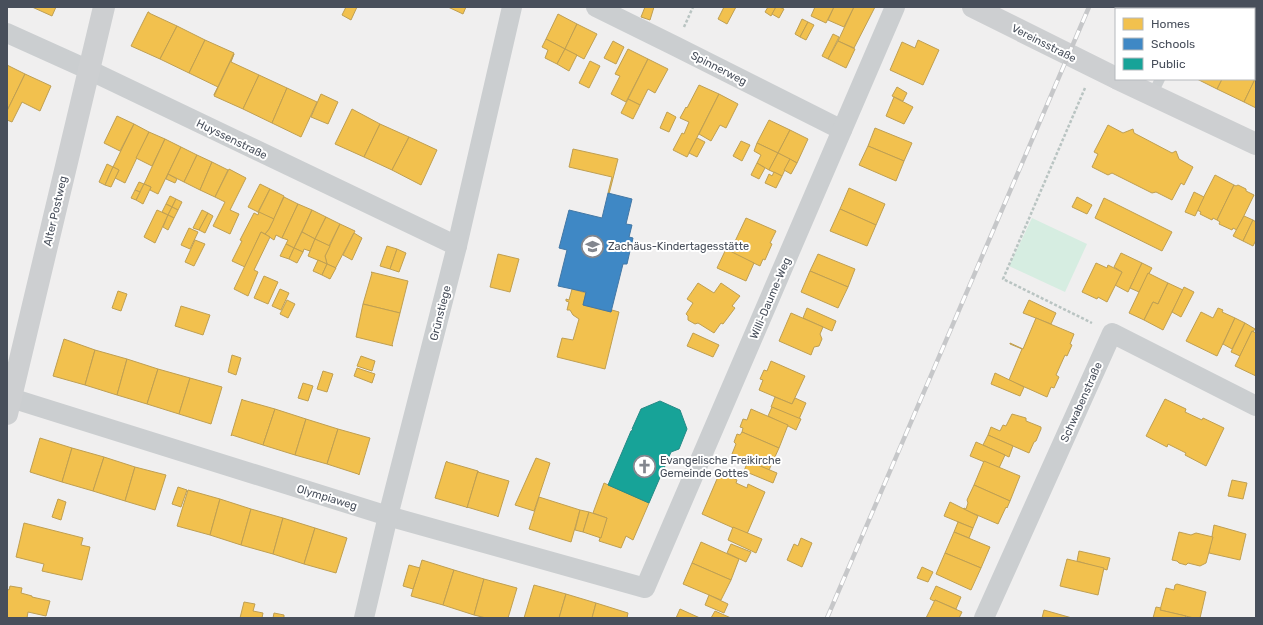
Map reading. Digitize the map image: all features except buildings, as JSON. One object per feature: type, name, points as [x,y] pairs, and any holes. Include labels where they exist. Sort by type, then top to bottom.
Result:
[{"type":"street","name":"Alter Postweg","points":[[9,400],[104,7]]},
{"type":"street","name":"Grünstiege","points":[[364,618],[388,516],[457,246],[512,7]]},
{"type":"street","name":"Spinnerweg","points":[[596,7],[842,130]]},
{"type":"street","name":"Willi-Daume-Weg","points":[[645,588],[895,7]]},
{"type":"street","name":"Vereinsstraße","points":[[973,7],[1115,77]]},
{"type":"street","name":"Huyssenstraße","points":[[7,33],[89,70],[457,246]]},
{"type":"street","name":"Vereinsstraße","points":[[1126,80],[1156,87],[1256,144]]},
{"type":"street","points":[[1112,333],[1256,406]]},
{"type":"street","name":"Schwabenstraße","points":[[984,618],[1112,333]]},
{"type":"street","name":"Olympiaweg","points":[[9,400],[388,516],[645,588]]},
{"type":"path","points":[[1096,68],[1086,87],[1003,279],[1112,333]]},
{"type":"green space","points":[[1032,218],[1087,244],[1065,292],[1009,266]]},
{"type":"railway","points":[[827,618],[1089,7]]},
{"type":"place","name":"Zachäus-Kindertagesstätte","points":[[592,246]]},
{"type":"place","name":"Evangelische Freikirche Gemeinde Gottes","points":[[645,466]]}]
